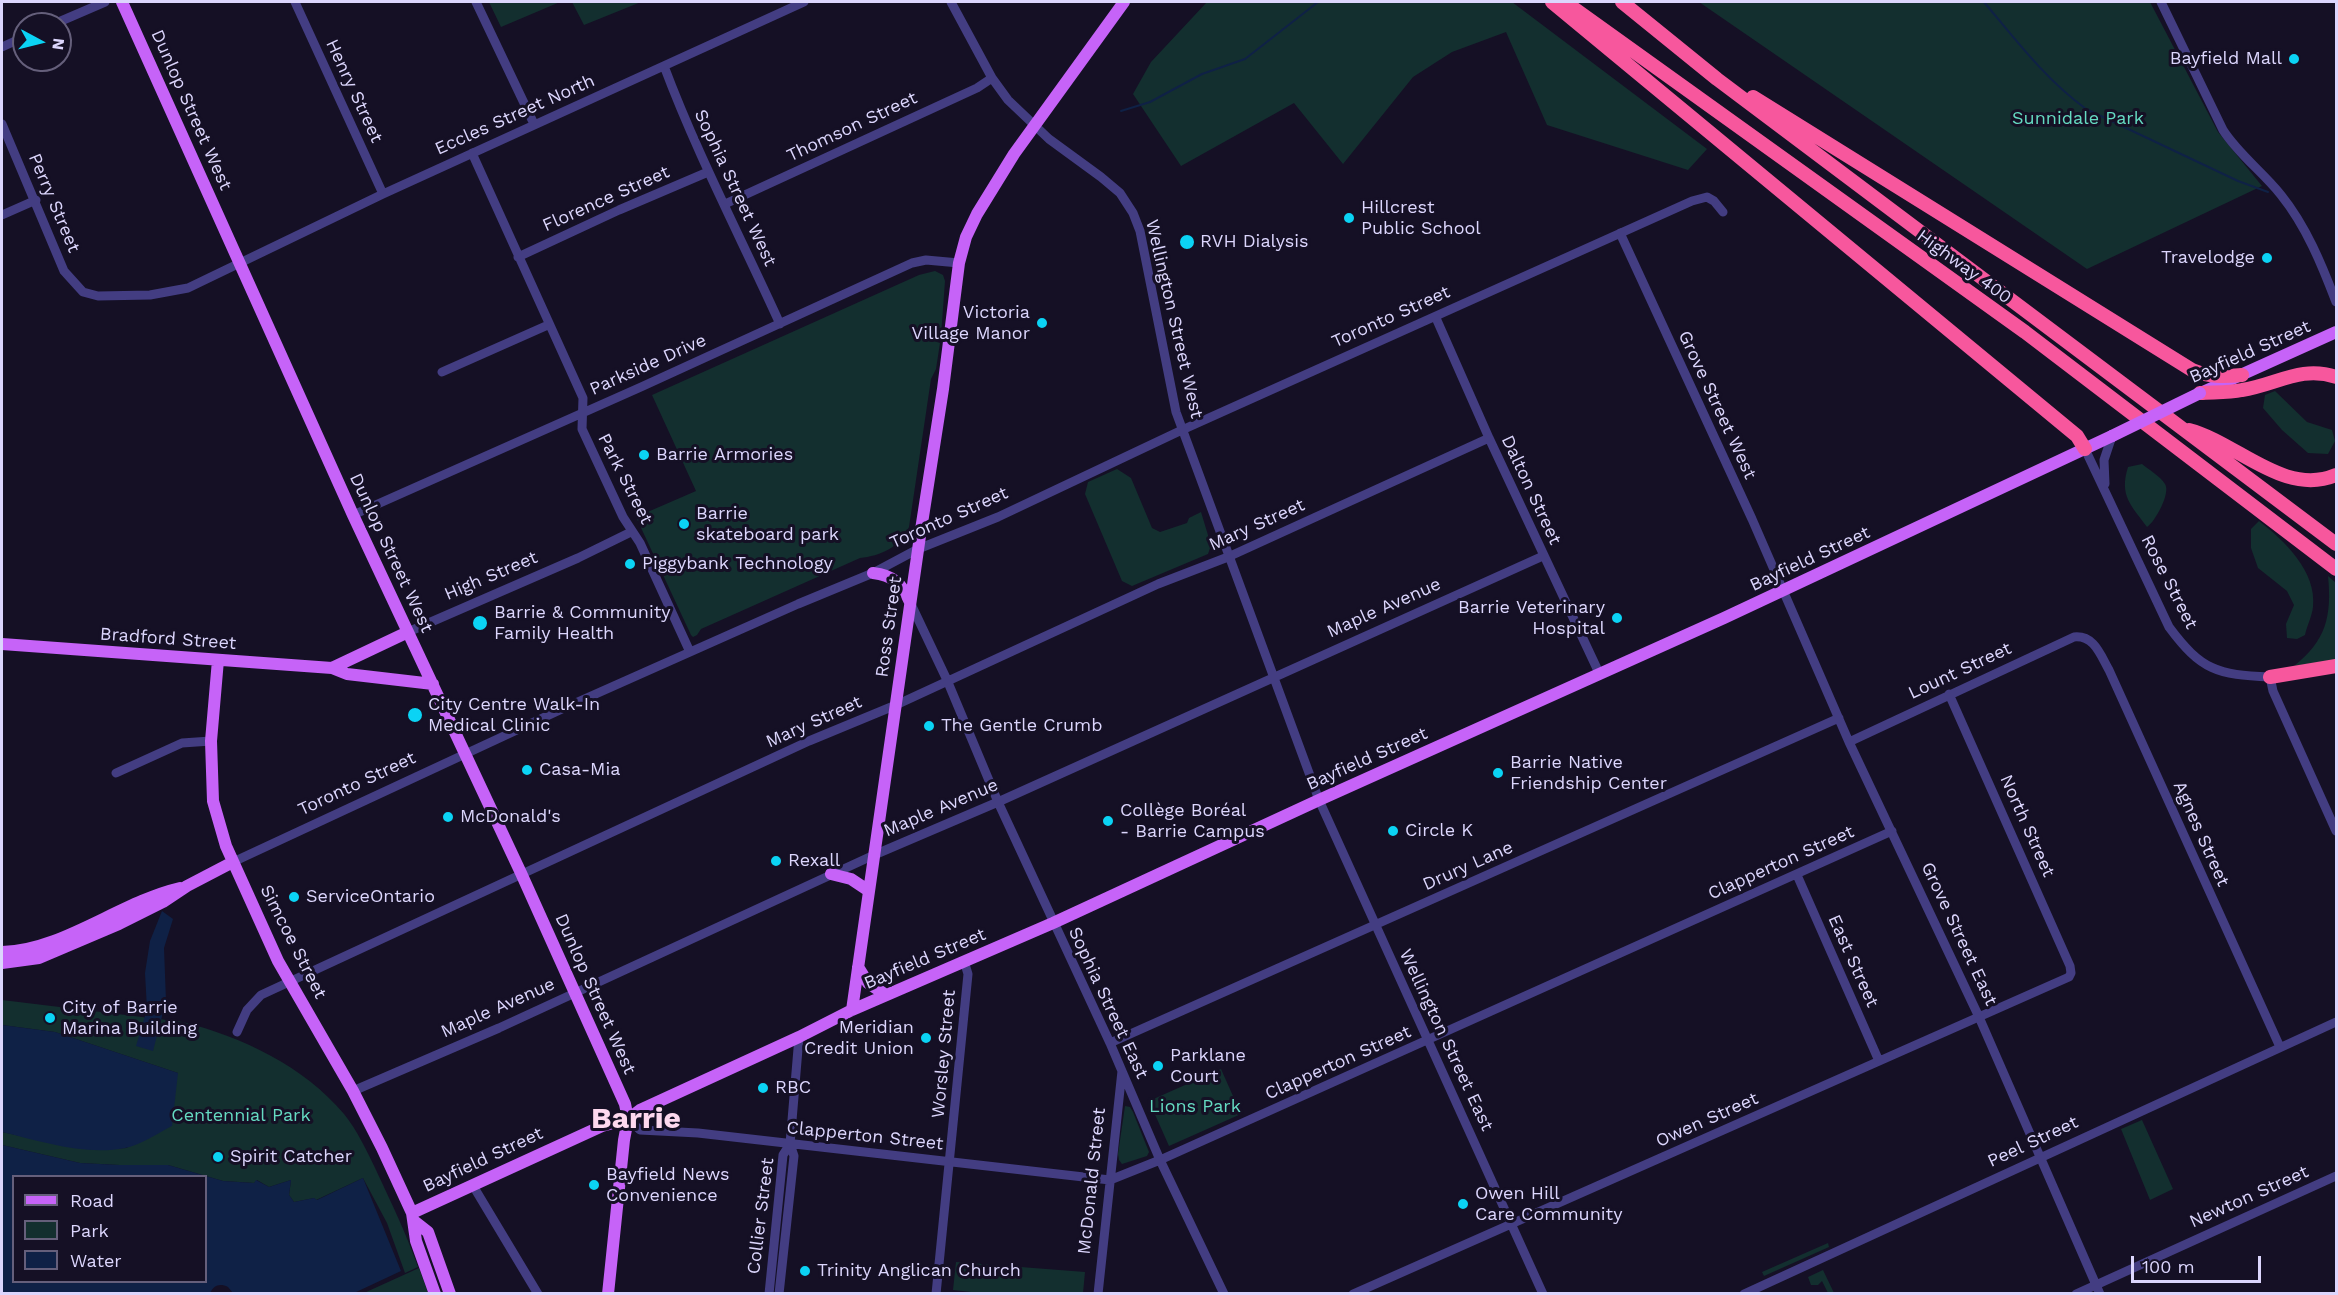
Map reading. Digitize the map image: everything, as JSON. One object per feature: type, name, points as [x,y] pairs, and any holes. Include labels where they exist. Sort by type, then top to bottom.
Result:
[{"type":"highway","points":[[1552,2],[2077,436],[2085,449]]},
{"type":"highway","name":"Highway 400","points":[[1565,2],[2025,332],[2337,568]]},
{"type":"highway","name":"Highway 400","points":[[1622,2],[1717,79],[2337,544]]},
{"type":"highway","points":[[1717,79],[1769,106],[1842,154],[2192,370],[2220,377],[2242,375]]},
{"type":"highway","points":[[2200,393],[2242,390],[2307,373],[2323,372],[2337,377]]},
{"type":"highway","points":[[2181,428],[2208,435],[2270,470],[2292,479],[2324,480],[2337,476]]},
{"type":"highway","points":[[2270,678],[2337,666]]},
{"type":"main road","name":"Dunlop Street West","points":[[122,2],[353,515],[521,873],[625,1104],[628,1119]]},
{"type":"main road","name":"Ross Street","points":[[852,1010],[943,389],[959,263],[966,237],[977,214],[1014,154],[1125,2]]},
{"type":"main road","name":"Bayfield Street","points":[[413,1217],[472,1184],[602,1126],[628,1119],[640,1110],[800,1037],[852,1010],[1053,923],[1319,800],[1784,591],[2200,393],[2337,332]]},
{"type":"main road","points":[[873,573],[891,577],[897,581],[910,602]]},
{"type":"main road","name":"High Street","points":[[332,668],[408,632]]},
{"type":"main road","name":"Bradford Street","points":[[2,644],[332,668],[347,674],[433,684]]},
{"type":"main road","name":"Simcoe Street","points":[[218,660],[211,741],[213,801],[233,862],[289,981],[352,1091],[413,1217],[416,1241],[435,1293]]},
{"type":"main road","name":"Toronto Street","points":[[39,953],[158,893],[187,886],[233,862]]},
{"type":"main road","points":[[831,874],[851,879],[869,891]]},
{"type":"main road","points":[[2,952],[39,953]]},
{"type":"main road","points":[[2,963],[39,953]]},
{"type":"main road","points":[[858,966],[868,983],[886,995]]},
{"type":"main road","points":[[608,1293],[628,1119]]},
{"type":"main road","name":"Simcoe Street","points":[[413,1217],[429,1232],[450,1293]]},
{"type":"street","points":[[72,16],[105,2]]},
{"type":"street","name":"Henry Street","points":[[295,2],[383,194]]},
{"type":"street","points":[[476,2],[534,124]]},
{"type":"street","name":"Eccles Street North","points":[[83,292],[111,297],[176,292],[203,282],[383,194],[804,2]]},
{"type":"street","name":"Wellington Street West","points":[[951,2],[992,78],[1008,100],[1034,126],[1120,193],[1133,213],[1140,231],[1176,412],[1319,800]]},
{"type":"street","points":[[2161,2],[2223,130],[2246,160],[2269,181],[2290,207],[2321,264],[2337,302]]},
{"type":"street","name":"Sophia Street West","points":[[664,66],[687,127],[780,324]]},
{"type":"street","name":"Thomson Street","points":[[725,204],[977,88],[992,78]]},
{"type":"street","name":"Perry Street","points":[[2,124],[64,271],[83,292]]},
{"type":"street","name":"Park Street","points":[[472,153],[583,398],[582,429],[631,532],[640,543],[690,652]]},
{"type":"street","name":"Florence Street","points":[[518,257],[708,172]]},
{"type":"street","name":"Toronto Street","points":[[233,862],[690,652],[873,573],[918,549],[998,516],[1182,430],[1436,318],[1700,197],[1707,197],[1714,201],[1723,212]]},
{"type":"street","points":[[2,215],[36,200]]},
{"type":"street","name":"Grove Street West","points":[[1620,233],[1784,591]]},
{"type":"street","name":"Parkside Drive","points":[[353,515],[912,263],[936,260],[959,263]]},
{"type":"street","name":"Dalton Street","points":[[1436,318],[1543,556],[1600,675]]},
{"type":"street","points":[[442,372],[548,325]]},
{"type":"street","name":"Rose Street","points":[[2105,489],[2104,460],[2112,436]]},
{"type":"street","name":"Mary Street","points":[[237,1032],[247,1010],[261,994],[809,741],[896,705],[1158,584],[1228,557],[1489,438]]},
{"type":"street","name":"Rose Street","points":[[2085,449],[2169,627],[2191,655],[2203,664],[2225,673],[2270,678]]},
{"type":"street","name":"High Street","points":[[408,632],[578,558],[631,532]]},
{"type":"street","name":"Maple Avenue","points":[[352,1091],[1543,556]]},
{"type":"street","name":"Grove Street East","points":[[1784,591],[1849,742],[1979,1017],[2098,1289]]},
{"type":"street","points":[[910,602],[947,680],[998,802],[1053,923]]},
{"type":"street","name":"Lount Street","points":[[1849,742],[2074,637],[2088,638]]},
{"type":"street","name":"Agnes Street","points":[[2088,638],[2094,643],[2109,670],[2280,1047]]},
{"type":"street","points":[[2270,678],[2273,691],[2337,831]]},
{"type":"street","name":"North Street","points":[[1949,694],[2070,966],[2071,973]]},
{"type":"street","name":"Drury Lane","points":[[1110,1043],[1839,718]]},
{"type":"street","points":[[116,773],[182,743],[211,741]]},
{"type":"street","name":"Wellington Street East","points":[[1319,800],[1543,1293]]},
{"type":"street","name":"Clapperton Street","points":[[628,1119],[640,1130],[698,1133],[1110,1180],[1427,1041],[1892,831]]},
{"type":"street","name":"East Street","points":[[1797,875],[1879,1060]]},
{"type":"street","name":"Sophia Street East","points":[[1053,923],[1110,1043],[1160,1160],[1224,1293]]},
{"type":"street","name":"Worsley Street","points":[[936,1293],[951,1162],[968,974],[964,961]]},
{"type":"street","name":"Owen Street","points":[[1353,1293],[2067,978],[2071,973]]},
{"type":"street","name":"Peel Street","points":[[1744,1293],[2337,1022]]},
{"type":"street","name":"Collier Street","points":[[779,1293],[794,1156],[790,1144],[800,1037]]},
{"type":"street","name":"McDonald Street","points":[[1098,1293],[1122,1071]]},
{"type":"street","name":"Collier Street","points":[[769,1293],[783,1155],[790,1144]]},
{"type":"street","name":"Newton Street","points":[[2076,1293],[2098,1289],[2337,1176]]},
{"type":"street","points":[[472,1184],[537,1293]]},
{"type":"green space","points":[[489,2],[560,2],[501,27]]},
{"type":"green space","points":[[572,2],[641,2],[584,25]]},
{"type":"green space","points":[[1207,2],[1512,2],[1707,149],[1688,170],[1547,125],[1506,32],[1452,52],[1413,77],[1343,164],[1294,103],[1181,166],[1133,94],[1151,62]]},
{"type":"green space","name":"Sunnidale Park","points":[[1699,2],[2150,2],[2218,132],[2262,186],[2087,269]]},
{"type":"green space","points":[[935,271],[943,275],[945,281],[941,336],[938,336],[937,342],[940,343],[936,369],[931,379],[909,527],[905,534],[895,545],[882,553],[860,558],[701,629],[693,637],[636,517],[696,491],[652,395],[919,275]]},
{"type":"green space","points":[[2275,391],[2307,422],[2332,430],[2335,441],[2328,454],[2308,453],[2282,430],[2263,408],[2265,395]]},
{"type":"green space","points":[[2142,464],[2160,478],[2166,488],[2161,507],[2147,527],[2128,500],[2125,486],[2128,467]]},
{"type":"green space","points":[[1117,469],[1131,478],[1152,528],[1160,532],[1187,523],[1189,518],[1201,512],[1211,545],[1208,554],[1132,586],[1122,581],[1085,494],[1088,482]]},
{"type":"green space","points":[[2259,521],[2289,548],[2305,570],[2310,582],[2313,607],[2305,635],[2297,639],[2287,638],[2286,624],[2294,605],[2287,591],[2258,568],[2251,548],[2251,529]]},
{"type":"green space","points":[[2328,576],[2336,583],[2336,660],[2294,666],[2313,647],[2324,627],[2329,603]]},
{"type":"green space","name":"Centennial Park","points":[[2,1000],[183,1022],[227,1036],[271,1056],[310,1081],[344,1114],[369,1155],[418,1267],[405,1273],[387,1223],[363,1178],[316,1200],[314,1198],[294,1202],[289,1195],[291,1180],[269,1187],[257,1180],[254,1183],[223,1181],[168,1165],[80,1163],[2,1145],[2,1132],[79,1146],[127,1148],[178,1073],[55,1032],[2,1025]]},
{"type":"green space","name":"Lions Park","points":[[1221,1069],[1241,1114],[1169,1146],[1149,1101]]},
{"type":"green space","points":[[1125,1106],[1130,1107],[1133,1112],[1149,1152],[1147,1156],[1122,1164],[1118,1154]]},
{"type":"green space","points":[[2142,1120],[2173,1189],[2150,1200],[2121,1129]]},
{"type":"green space","points":[[1828,1243],[1829,1247],[1764,1276],[1762,1272]]},
{"type":"green space","points":[[956,1262],[1085,1272],[1083,1293],[989,1294],[953,1290]]},
{"type":"green space","points":[[419,1268],[428,1293],[364,1293]]},
{"type":"green space","points":[[1823,1270],[1834,1293],[1828,1293],[1822,1281],[1818,1285],[1811,1285],[1808,1277]]},
{"type":"water","points":[[162,911],[173,919],[164,948],[166,1001],[153,1051],[136,1046],[147,1009],[145,973],[150,941]]},
{"type":"water","points":[[2,1025],[55,1032],[178,1073],[172,1126],[137,1144],[110,1150],[79,1149],[2,1132]]},
{"type":"water","points":[[2,1145],[80,1163],[168,1165],[203,1175],[12,1175],[12,1283],[207,1283],[207,1176],[223,1181],[254,1183],[256,1180],[269,1187],[291,1180],[289,1195],[294,1202],[314,1198],[317,1200],[363,1178],[401,1271],[354,1293],[233,1293],[228,1287],[222,1285],[213,1289],[210,1294],[2,1293]]},
{"type":"waterway","points":[[1121,111],[1150,102],[1202,74],[1245,59],[1318,2]]},
{"type":"waterway","points":[[1984,2],[2044,72],[2086,109],[2238,181],[2268,192]]},
{"type":"place","name":"Bayfield Mall","points":[[2294,59]]},
{"type":"place","name":"Hillcrest Public School","points":[[1349,218]]},
{"type":"place","name":"RVH Dialysis","points":[[1187,242]]},
{"type":"place","name":"Travelodge","points":[[2267,258]]},
{"type":"place","name":"Victoria Village Manor","points":[[1042,323]]},
{"type":"place","name":"Barrie Armories","points":[[644,455]]},
{"type":"place","name":"Barrie skateboard park","points":[[684,524]]},
{"type":"place","name":"Piggybank Technology","points":[[630,564]]},
{"type":"place","name":"Barrie Veterinary Hospital","points":[[1617,618]]},
{"type":"place","name":"Barrie & Community Family Health","points":[[480,623]]},
{"type":"place","name":"City Centre Walk-In Medical Clinic","points":[[415,715]]},
{"type":"place","name":"The Gentle Crumb","points":[[929,726]]},
{"type":"place","name":"Casa-Mia","points":[[527,770]]},
{"type":"place","name":"Barrie Native Friendship Center","points":[[1498,773]]},
{"type":"place","name":"McDonald's","points":[[448,817]]},
{"type":"place","name":"Collège Boréal - Barrie Campus","points":[[1108,821]]},
{"type":"place","name":"Circle K","points":[[1393,831]]},
{"type":"place","name":"Rexall","points":[[776,861]]},
{"type":"place","name":"ServiceOntario","points":[[294,897]]},
{"type":"place","name":"City of Barrie Marina Building","points":[[50,1018]]},
{"type":"place","name":"Meridian Credit Union","points":[[926,1038]]},
{"type":"place","name":"Parklane Court","points":[[1158,1066]]},
{"type":"place","name":"RBC","points":[[763,1088]]},
{"type":"place","name":"Spirit Catcher","points":[[218,1157]]},
{"type":"place","name":"Bayfield News Convenience","points":[[594,1185]]},
{"type":"place","name":"Owen Hill Care Community","points":[[1463,1204]]},
{"type":"place","name":"Trinity Anglican Church","points":[[805,1271]]},
{"type":"district","name":"Barrie","points":[[636,1119]]}]
